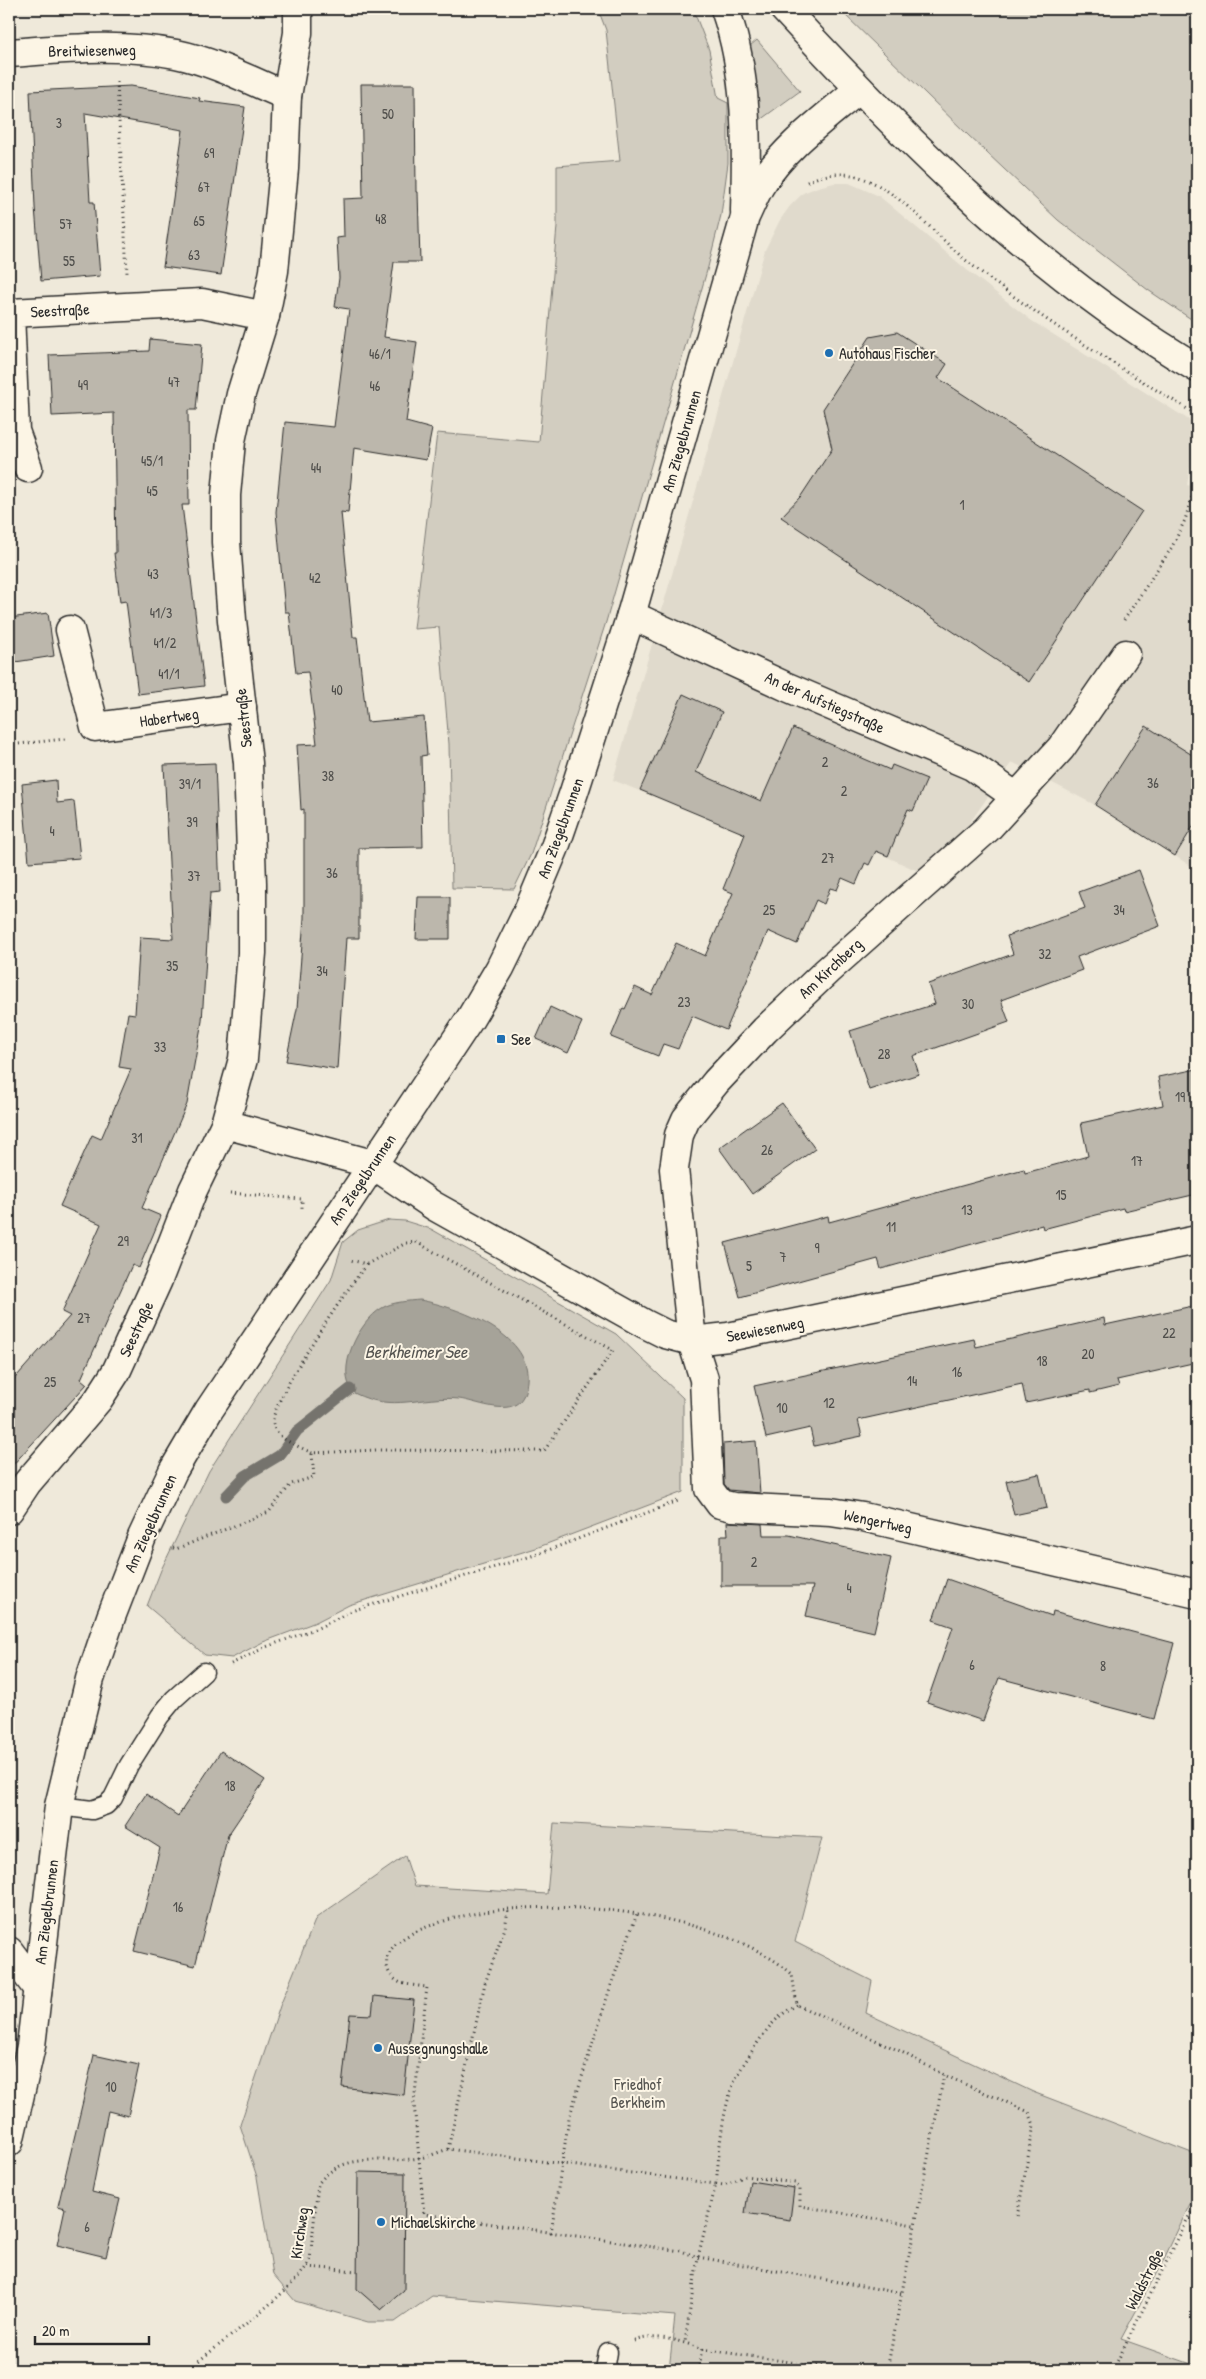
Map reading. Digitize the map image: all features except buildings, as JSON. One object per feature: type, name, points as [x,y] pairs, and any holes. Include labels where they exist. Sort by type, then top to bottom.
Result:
[{"type":"street","name":"Seestraße","points":[[9,1510],[27,1483],[98,1400],[116,1372],[158,1280],[193,1190],[225,1124],[242,1059],[252,953],[250,834],[242,707],[232,620],[226,542],[226,495],[231,441],[240,394],[265,316],[274,271],[284,169],[287,96],[298,33],[298,9]]},
{"type":"street","name":"Am Ziegelbrunnen","points":[[725,9],[744,92],[747,139],[745,217]]},
{"type":"street","points":[[784,9],[859,89],[1020,242],[1095,301],[1197,368]]},
{"type":"street","name":"Breitwiesenweg","points":[[9,53],[115,46],[149,49],[186,56],[216,66],[287,96]]},
{"type":"street","name":"Am Ziegelbrunnen","points":[[9,2142],[31,2046],[59,1806],[90,1679],[111,1617],[142,1538],[174,1471],[209,1410],[470,1019],[500,968],[529,909],[555,847],[632,615],[745,217],[760,186],[777,163],[859,89]]},
{"type":"street","name":"Seestraße","points":[[28,468],[15,431],[10,313],[202,304],[265,316]]},
{"type":"street","name":"An der Aufstiegstraße","points":[[632,615],[787,687],[972,766],[1015,796]]},
{"type":"street","points":[[70,630],[95,727]]},
{"type":"street","name":"Am Kirchberg","points":[[692,1341],[674,1168],[678,1135],[686,1119],[716,1082],[765,1030],[827,971],[978,838],[1061,748],[1126,654]]},
{"type":"street","name":"Habertweg","points":[[95,727],[242,707]]},
{"type":"street","points":[[225,1124],[372,1164]]},
{"type":"street","name":"Seewiesenweg","points":[[372,1164],[434,1206],[645,1324],[665,1334],[692,1341],[747,1333],[1197,1240]]},
{"type":"street","points":[[692,1341],[704,1380],[709,1489]]},
{"type":"street","name":"Wengertweg","points":[[709,1489],[720,1504],[733,1507],[831,1512],[864,1517],[1197,1594]]},
{"type":"street","points":[[9,1951],[37,1988]]},
{"type":"lane","points":[[59,1806],[92,1810],[106,1805],[160,1716],[174,1699],[204,1672]]},
{"type":"lane","points":[[605,2370],[608,2352]]},
{"type":"path","points":[[115,46],[128,307]]},
{"type":"path","points":[[805,183],[818,177],[833,174],[864,178],[879,186],[898,200],[967,261],[1033,311],[1197,415]]},
{"type":"path","points":[[1126,654],[1114,636],[1172,547],[1185,520],[1197,480]]},
{"type":"path","points":[[9,746],[70,739],[95,727]]},
{"type":"path","points":[[193,1190],[302,1199],[303,1210],[296,1226],[341,1258],[367,1264]]},
{"type":"path","points":[[416,1242],[613,1350],[544,1451],[376,1450],[312,1453],[280,1436],[274,1426],[272,1417],[293,1376],[367,1264],[406,1243],[416,1242]]},
{"type":"path","points":[[142,1538],[176,1550],[269,1512],[291,1484],[314,1477],[312,1453]]},
{"type":"path","points":[[204,1672],[233,1663],[266,1647],[320,1627],[351,1611],[538,1554],[709,1489]]},
{"type":"path","points":[[797,2005],[792,1974],[761,1953],[699,1929],[637,1914],[574,1906],[508,1910],[463,1916],[419,1931],[393,1947],[386,1960],[387,1970],[392,1977],[400,1982],[427,1987],[414,2104],[424,2214],[681,2251],[698,2257],[901,2292]]},
{"type":"path","points":[[508,1910],[505,1928],[485,1983],[448,2149],[724,2185],[745,2176],[796,2184],[800,2189],[800,2206],[914,2226]]},
{"type":"path","points":[[551,2232],[569,2118],[612,1982],[637,1914]]},
{"type":"path","points":[[797,2005],[900,2052],[944,2075],[1024,2108],[1033,2118],[1034,2125],[1017,2217]]},
{"type":"path","points":[[686,2342],[698,2257],[716,2184],[722,2127],[728,2098],[736,2077],[763,2034],[776,2018],[797,2005]]},
{"type":"path","points":[[887,2370],[944,2075]]},
{"type":"path","name":"Kirchweg","points":[[187,2370],[275,2298],[307,2268],[310,2260],[318,2184],[322,2178],[350,2161],[419,2158],[448,2149]]},
{"type":"path","name":"Waldstraße","points":[[1113,2370],[1197,2200]]},
{"type":"path","points":[[307,2268],[357,2271]]},
{"type":"path","points":[[608,2352],[649,2337],[686,2342],[702,2349],[844,2370]]},
{"type":"path","points":[[698,2370],[702,2349]]},
{"type":"shaded area","points":[[834,183],[849,183],[879,196],[967,270],[1032,321],[1197,425],[1187,485],[1197,487],[1197,870],[1095,805],[1012,762],[964,831],[918,871],[793,814],[778,848],[613,780],[765,250],[780,220],[803,193]]},
{"type":"green space","points":[[598,9],[693,9],[709,50],[718,98],[728,103],[728,163],[721,215],[708,267],[606,622],[531,854],[514,889],[452,888],[449,744],[439,627],[414,629],[437,433],[539,442],[557,226],[557,166],[620,161],[606,30]]},
{"type":"green space","points":[[839,9],[1197,9],[1197,323],[1148,290],[1058,220]]},
{"type":"green space","points":[[757,40],[800,91],[760,120],[750,46]]},
{"type":"green space","points":[[389,1220],[405,1221],[431,1229],[616,1334],[683,1398],[683,1492],[536,1548],[349,1605],[316,1622],[263,1642],[232,1658],[205,1655],[147,1606],[161,1570],[209,1471],[331,1280],[343,1242],[358,1230]]},
{"type":"green space","name":"Friedhof Berkheim","points":[[554,1823],[822,1838],[795,1942],[872,1981],[866,2013],[1033,2092],[1197,2155],[1197,2189],[1163,2261],[1121,2339],[1194,2365],[1192,2370],[669,2370],[675,2316],[432,2296],[395,2322],[368,2322],[295,2301],[273,2275],[257,2177],[240,2125],[280,2006],[316,1918],[405,1856],[415,1886],[547,1894]]},
{"type":"water","name":"Berkheimer See","points":[[420,1300],[471,1316],[505,1336],[517,1349],[525,1364],[526,1389],[519,1402],[513,1406],[506,1407],[445,1398],[395,1403],[368,1399],[354,1393],[349,1384],[348,1360],[352,1347],[365,1324],[373,1314],[390,1304]]},
{"type":"waterway","points":[[226,1496],[245,1476],[280,1455],[297,1431],[350,1389]]},
{"type":"place","name":"Autohaus Fischer","points":[[829,353]]},
{"type":"place","name":"See","points":[[501,1039]]},
{"type":"place","name":"Aussegnungshalle","points":[[378,2048]]},
{"type":"place","name":"Michaelskirche","points":[[381,2222]]}]
